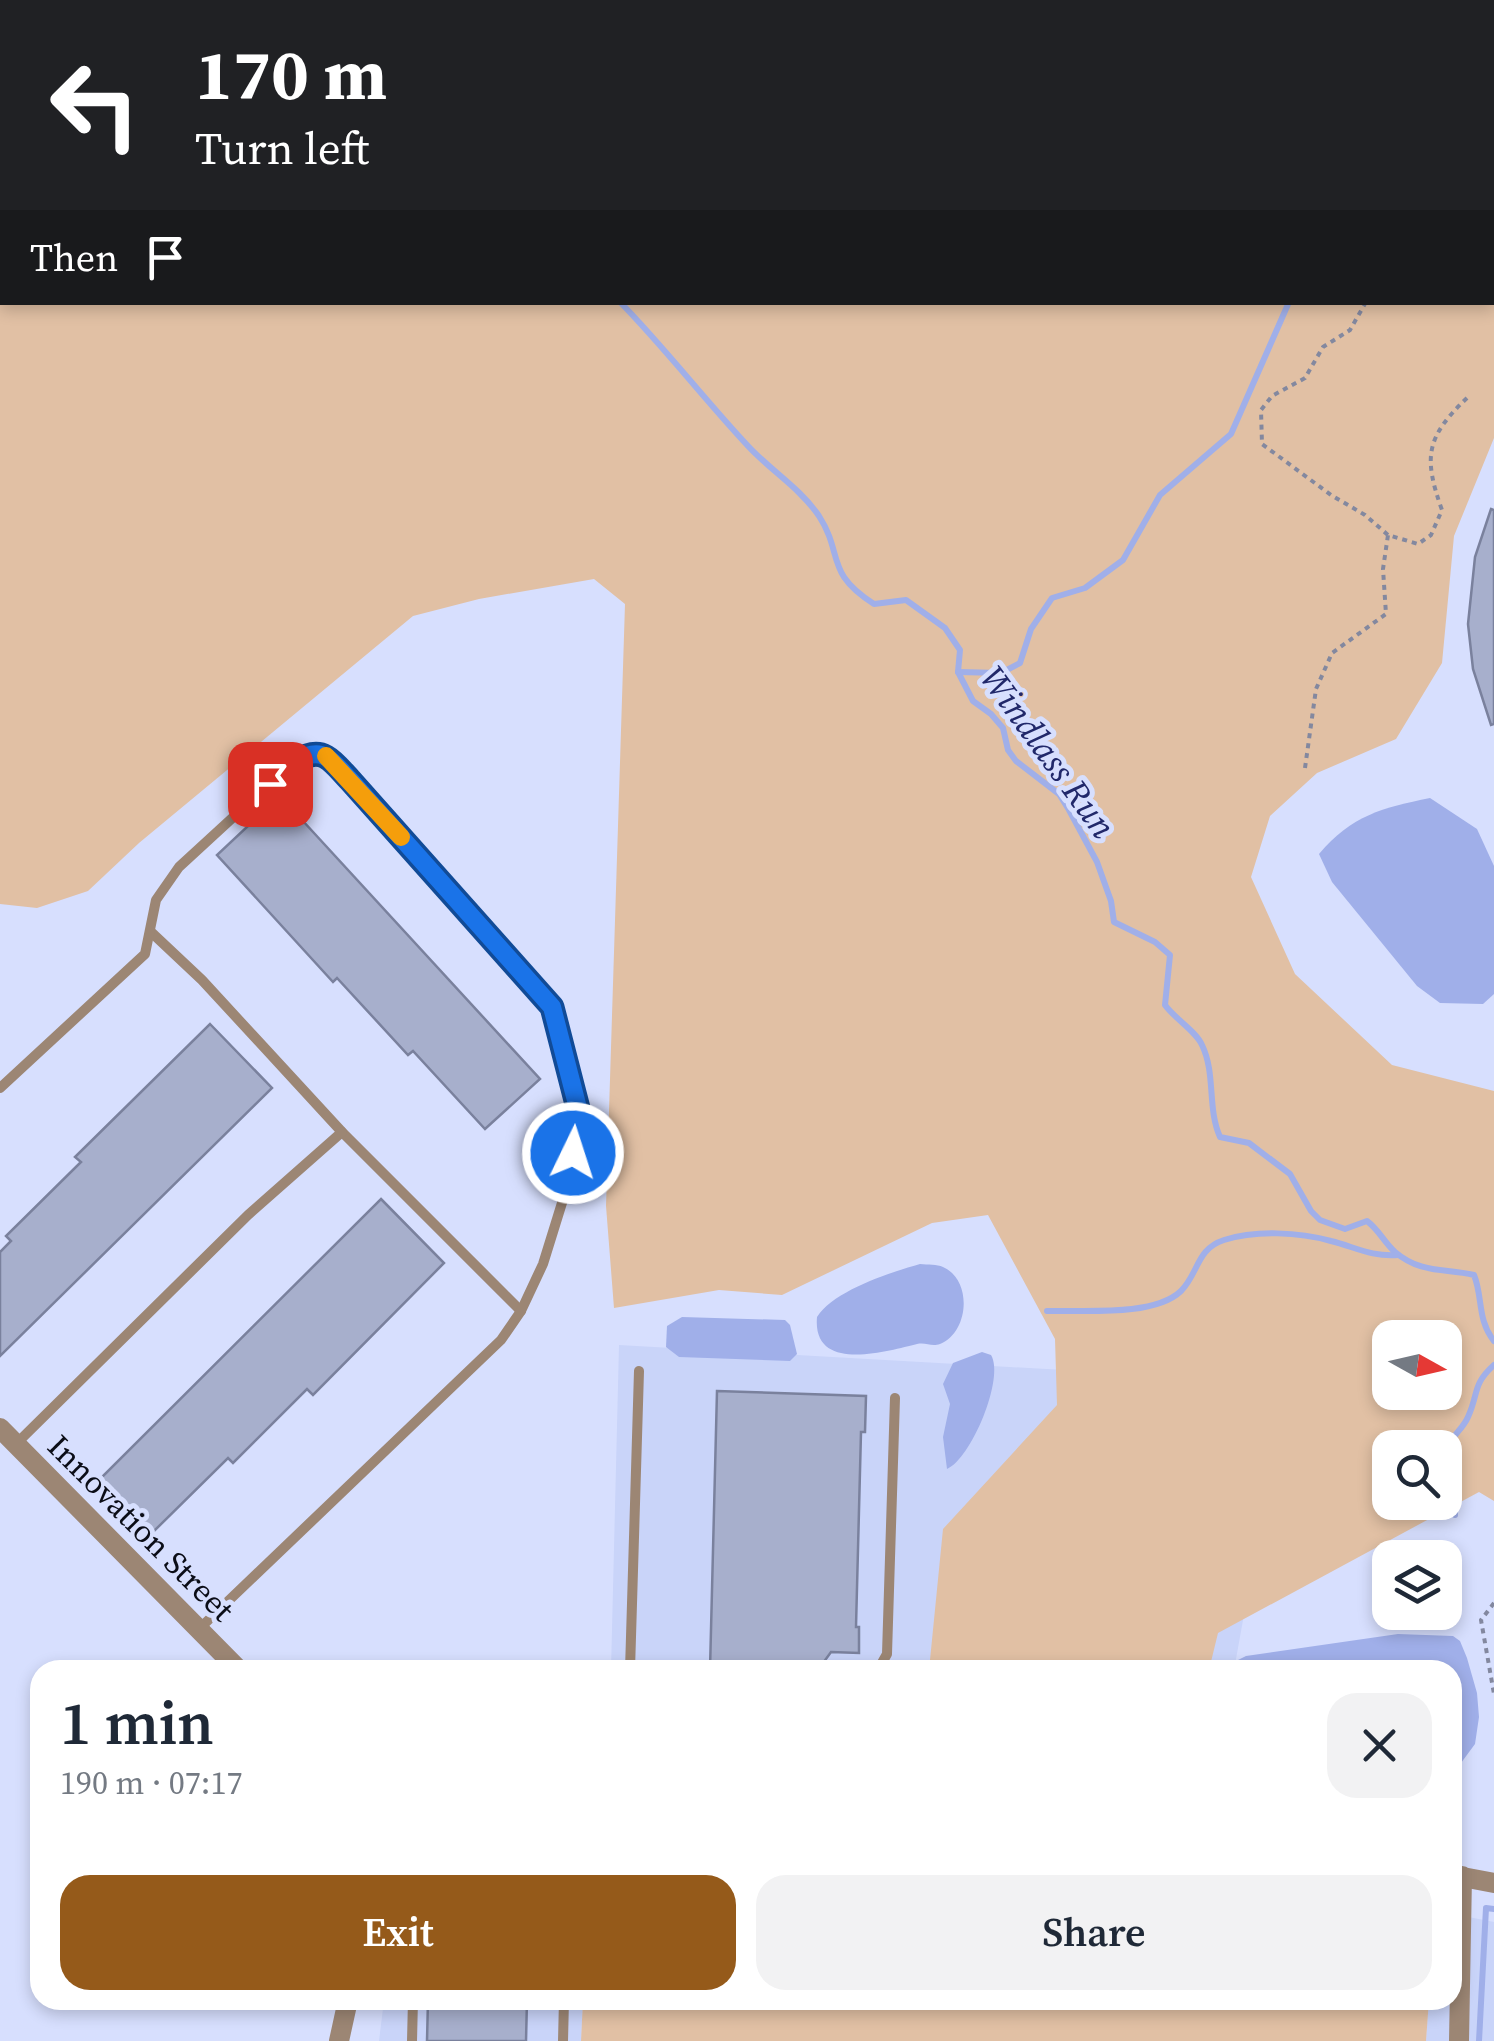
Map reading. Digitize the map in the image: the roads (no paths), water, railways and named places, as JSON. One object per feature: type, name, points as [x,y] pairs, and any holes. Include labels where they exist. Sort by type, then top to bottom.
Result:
[{"type":"street","name":"Innovation Street","points":[[0,1428],[229,1660]]},
{"type":"street","points":[[1462,1877],[1494,1882]]},
{"type":"street","points":[[339,2041],[346,2010]]},
{"type":"street","points":[[1459,2010],[1460,2041]]},
{"type":"lane","points":[[0,1088],[145,954],[156,900],[180,867],[290,765],[314,754],[325,756],[350,780],[552,1007],[580,1116],[566,1190],[543,1264],[522,1311],[501,1340],[199,1629]]},
{"type":"lane","points":[[151,932],[202,980],[342,1132],[522,1311]]},
{"type":"lane","points":[[16,1444],[248,1215],[342,1132]]},
{"type":"lane","points":[[630,1660],[639,1371]]},
{"type":"lane","points":[[883,1660],[895,1398]]},
{"type":"lane","points":[[412,2041],[413,2010]]},
{"type":"lane","points":[[563,2041],[564,2010]]},
{"type":"waterway","name":"Windlass Run","points":[[623,305],[748,446],[811,506],[826,530],[841,572],[858,593],[874,604],[906,600],[945,628],[960,650],[958,672],[973,701],[1003,728],[1008,750],[1016,761],[1059,794],[1069,810],[1097,862],[1114,922],[1155,942],[1170,955],[1165,1005],[1202,1045],[1220,1137],[1249,1143],[1290,1174],[1320,1220],[1345,1229],[1367,1221],[1395,1252],[1414,1264],[1474,1275],[1485,1325],[1494,1341]]},
{"type":"waterway","points":[[958,672],[1001,673],[1020,663],[1031,629],[1052,598],[1085,588],[1123,560],[1160,495],[1231,434],[1288,305]]},
{"type":"waterway","points":[[1047,1311],[1154,1305],[1181,1291],[1208,1249],[1224,1240],[1250,1235],[1305,1236],[1371,1253],[1398,1255]]},
{"type":"waterway","points":[[1460,1430],[1482,1378],[1494,1365]]},
{"type":"waterway","points":[[1479,2041],[1486,1908],[1494,1909]]}]
